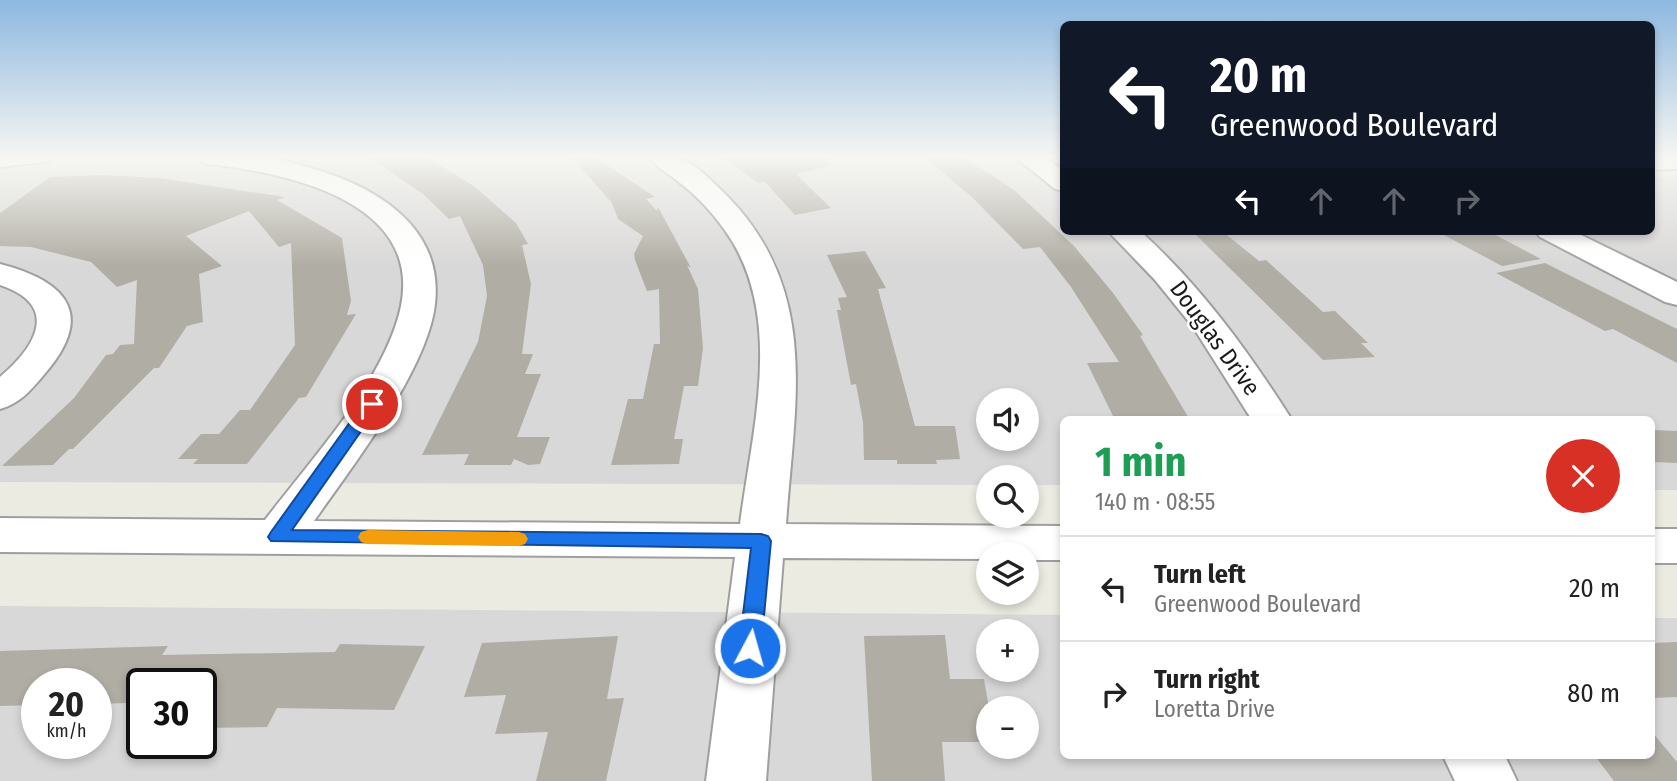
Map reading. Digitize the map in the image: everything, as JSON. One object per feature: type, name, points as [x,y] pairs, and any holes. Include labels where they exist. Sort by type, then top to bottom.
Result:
[{"type":"street","points":[[278,537],[372,404],[395,364],[418,304],[419,275],[414,254],[398,227],[353,192]]},
{"type":"street","points":[[707,192],[721,206],[756,256],[769,290],[778,366],[736,781]]},
{"type":"street","name":"Douglas Drive","points":[[1127,235],[1166,273],[1208,321],[1269,416]]},
{"type":"street","points":[[1558,235],[1677,295]]},
{"type":"street","points":[[0,274],[22,280],[38,289],[48,299],[56,319],[55,328],[41,357],[28,373],[0,397]]},
{"type":"street","points":[[0,535],[1060,543]]},
{"type":"street","points":[[1655,546],[1677,546]]},
{"type":"street","points":[[1475,759],[1487,781]]},
{"type":"shaded area","points":[[0,192],[1060,192],[1060,235],[1655,235],[1655,192],[1677,192],[1677,490],[1655,490],[1655,416],[1060,416],[1060,485],[1039,485],[1039,465],[976,465],[976,485],[0,482]]},
{"type":"shaded area","points":[[0,606],[1060,615],[1060,759],[1655,759],[1655,618],[1677,618],[1677,781],[0,781]]},
{"type":"building","points":[[29,192],[255,192],[285,197],[277,200],[342,238],[351,301],[347,315],[356,314],[306,397],[299,398],[247,464],[193,464],[198,459],[178,459],[201,434],[219,434],[240,410],[250,410],[295,345],[291,243],[279,247],[249,211],[186,236],[222,266],[199,274],[203,322],[187,326],[159,368],[154,368],[73,449],[69,449],[53,465],[2,466],[74,398],[106,355],[113,354],[120,345],[134,344],[137,280],[117,287],[91,262],[31,247],[0,246],[0,213]]},
{"type":"building","points":[[421,192],[481,192],[516,223],[528,244],[522,245],[531,284],[522,354],[533,354],[525,374],[541,374],[517,437],[550,437],[540,464],[528,465],[514,459],[511,465],[464,465],[469,454],[422,455],[478,342],[487,296],[483,265],[460,216],[449,219]]},
{"type":"building","points":[[603,192],[648,192],[655,197],[646,199],[657,211],[658,207],[691,268],[687,265],[698,289],[703,348],[698,386],[684,386],[674,439],[683,439],[679,464],[611,465],[628,399],[643,399],[654,344],[660,344],[659,289],[647,291],[634,254],[643,236],[618,219],[612,203]]},
{"type":"building","points":[[774,192],[815,192],[831,208],[795,215]]},
{"type":"building","points":[[967,192],[1017,192],[1074,246],[1143,335],[1140,336],[1188,416],[1113,416],[1087,363],[1119,362],[1071,287],[1040,247],[1023,249]]},
{"type":"building","points":[[1196,235],[1227,235],[1259,261],[1266,260],[1323,312],[1335,311],[1368,343],[1361,343],[1375,357],[1323,360]]},
{"type":"building","points":[[1444,235],[1496,235],[1541,259],[1502,266]]},
{"type":"building","points":[[865,251],[886,288],[878,289],[915,426],[955,426],[960,459],[936,460],[937,464],[897,464],[897,460],[864,460],[863,422],[856,384],[851,385],[837,310],[841,310],[838,298],[847,297],[827,255]]},
{"type":"building","points":[[1545,263],[1677,329],[1677,363],[1613,329],[1605,331],[1496,273]]},
{"type":"building","points":[[1655,430],[1677,431],[1677,463],[1655,462]]},
{"type":"building","points":[[945,635],[950,679],[976,679],[976,682],[985,682],[987,696],[976,696],[976,742],[942,742],[945,781],[872,781],[864,636]]},
{"type":"building","points":[[618,636],[607,699],[624,698],[606,781],[536,781],[548,732],[495,734],[506,695],[464,697],[482,643]]},
{"type":"building","points":[[1677,642],[1677,697],[1655,698],[1655,643]]},
{"type":"building","points":[[340,644],[425,646],[394,710],[277,708],[267,727],[217,728],[217,668],[126,668],[126,703],[112,704],[112,668],[21,668],[21,705],[0,706],[0,651],[168,646],[162,655],[335,652]]},
{"type":"building","points":[[1655,736],[1677,762],[1677,781],[1614,781],[1597,759],[1655,759]]},
{"type":"slow traffic","points":[[368,537],[519,539]]},
{"type":"route","points":[[372,404],[278,537],[761,541],[750,648]]}]
